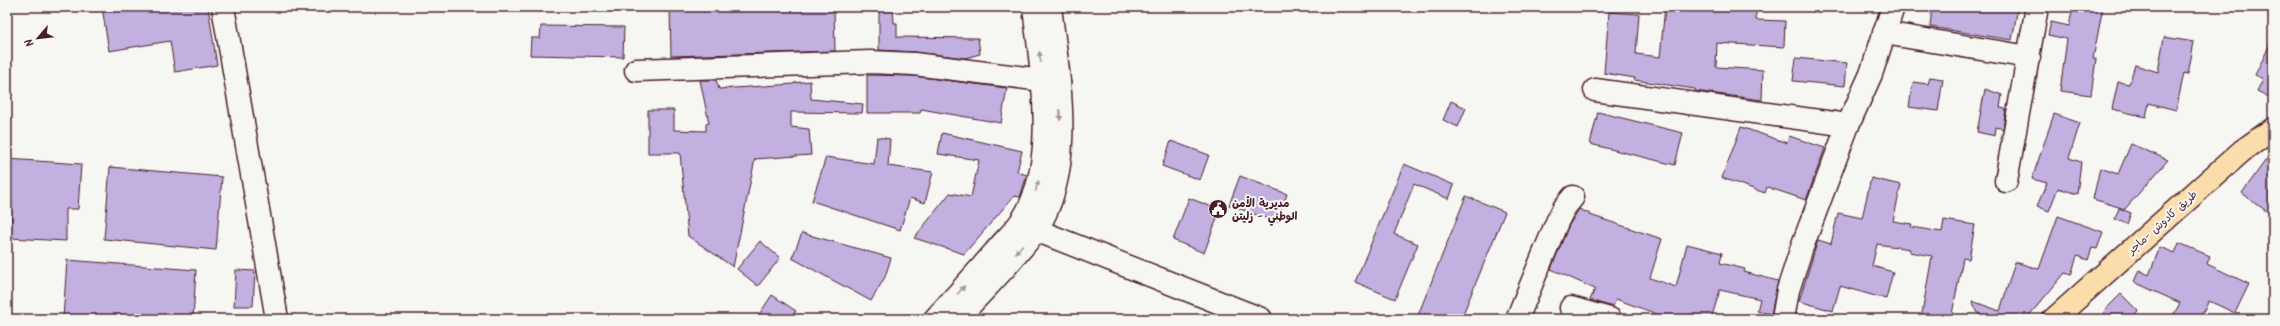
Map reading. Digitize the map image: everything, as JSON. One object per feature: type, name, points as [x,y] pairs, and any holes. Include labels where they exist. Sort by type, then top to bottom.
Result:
[{"type":"highway","name":"طريق كادوش -ماجر","points":[[2054,319],[2242,151],[2273,129]]},
{"type":"street","points":[[223,7],[277,319]]},
{"type":"street","points":[[1034,7],[1051,81]]},
{"type":"street","points":[[958,319],[1028,226],[1044,156],[1051,81],[1050,7]]},
{"type":"street","points":[[1783,319],[1788,290],[1848,125],[1871,74],[1893,7]]},
{"type":"street","points":[[2006,181],[2037,7]]},
{"type":"street","points":[[1884,33],[2029,57]]},
{"type":"street","points":[[636,70],[870,62],[914,64],[1051,81]]},
{"type":"street","points":[[1595,90],[1848,125]]},
{"type":"street","points":[[1517,319],[1557,222],[1564,208],[1573,197]]},
{"type":"street","points":[[1028,226],[1260,319]]},
{"type":"street","points":[[935,319],[1028,226]]},
{"type":"street","points":[[1571,308],[1610,319]]},
{"type":"building","points":[[102,7],[208,7],[217,65],[175,72],[170,41],[109,51]]},
{"type":"building","points":[[670,7],[834,7],[835,51],[671,56]]},
{"type":"building","points":[[879,7],[893,7],[894,23],[897,23],[897,37],[978,38],[980,54],[965,58],[915,52],[879,50]]},
{"type":"building","points":[[1665,7],[1756,7],[1756,20],[1785,21],[1784,47],[1717,43],[1716,67],[1763,70],[1762,100],[1695,91],[1695,89],[1634,80],[1635,78],[1604,73],[1609,12],[1639,14],[1636,54],[1660,57]]},
{"type":"building","points":[[1932,7],[2018,7],[2012,40],[1930,27]]},
{"type":"building","points":[[2073,7],[2103,7],[2093,59],[2096,59],[2091,95],[2060,91],[2067,39],[2048,35],[2051,22],[2069,26]]},
{"type":"building","points":[[541,26],[624,27],[623,57],[530,55],[531,38],[540,38]]},
{"type":"building","points":[[2164,37],[2194,42],[2188,74],[2184,73],[2176,110],[2149,103],[2146,117],[2112,109],[2118,82],[2129,84],[2135,65],[2158,72]]},
{"type":"building","points":[[2273,38],[2273,99],[2257,91],[2263,79],[2255,75]]},
{"type":"building","points":[[1796,58],[1847,63],[1845,86],[1793,81]]},
{"type":"building","points":[[867,75],[913,76],[1007,88],[1001,123],[921,109],[920,113],[867,113]]},
{"type":"building","points":[[1930,77],[1943,79],[1938,111],[1909,107],[1913,82],[1928,84]]},
{"type":"building","points":[[700,80],[716,80],[719,89],[794,84],[810,81],[811,99],[863,104],[862,113],[791,112],[791,127],[809,129],[811,155],[755,159],[733,267],[688,236],[680,153],[648,153],[648,110],[674,110],[674,130],[706,131],[706,124],[709,123]]},
{"type":"building","points":[[1985,89],[2002,95],[2000,108],[2006,109],[2003,129],[1996,127],[1995,136],[1977,132]]},
{"type":"building","points":[[1451,101],[1466,108],[1458,127],[1443,120]]},
{"type":"building","points":[[1598,112],[1683,133],[1675,165],[1590,144]]},
{"type":"building","points":[[2054,114],[2080,123],[2069,158],[2081,162],[2077,194],[2058,188],[2049,211],[2037,206],[2047,183],[2032,179]]},
{"type":"building","points":[[1741,127],[1787,143],[1789,136],[1825,148],[1806,200],[1767,187],[1765,193],[1722,178]]},
{"type":"building","points":[[942,133],[1022,151],[1017,172],[1027,175],[1020,197],[1014,196],[964,254],[914,238],[950,193],[971,197],[979,160],[938,154]]},
{"type":"building","points":[[877,137],[890,139],[888,166],[933,172],[925,203],[910,198],[900,230],[812,201],[826,157],[874,164]]},
{"type":"building","points":[[1171,141],[1209,155],[1200,180],[1162,166]]},
{"type":"building","points":[[2131,144],[2168,160],[2125,209],[2093,199],[2100,168],[2118,174]]},
{"type":"building","points":[[2273,150],[2273,216],[2242,193]]},
{"type":"building","points":[[7,159],[81,164],[78,209],[66,209],[66,241],[10,238],[12,205],[7,205]]},
{"type":"building","points":[[1404,164],[1454,185],[1449,199],[1414,184],[1394,234],[1418,244],[1395,299],[1355,282]]},
{"type":"building","points":[[110,167],[222,177],[216,250],[104,239]]},
{"type":"building","points":[[1240,176],[1287,194],[1277,222],[1229,205]]},
{"type":"building","points":[[1871,178],[1901,185],[1893,221],[1912,224],[1911,227],[1942,232],[1944,220],[1975,225],[1969,259],[1963,258],[1951,319],[1921,319],[1932,256],[1909,252],[1910,249],[1877,244],[1872,266],[1893,272],[1886,299],[1840,286],[1833,311],[1799,301],[1818,240],[1831,244],[1838,213],[1862,218]]},
{"type":"building","points":[[1466,196],[1505,212],[1461,319],[1428,319],[1418,315]]},
{"type":"building","points":[[1189,198],[1220,210],[1204,253],[1173,240]]},
{"type":"building","points":[[2119,208],[2131,213],[2127,224],[2115,219]]},
{"type":"building","points":[[1579,209],[1590,215],[1662,239],[1650,278],[1676,287],[1687,244],[1722,253],[1720,263],[1745,269],[1744,272],[1778,281],[1771,314],[1757,311],[1760,299],[1720,290],[1711,319],[1661,319],[1662,316],[1616,299],[1613,307],[1590,300],[1595,289],[1551,269],[1568,227]]},
{"type":"building","points":[[2058,216],[2103,232],[2097,249],[2092,248],[2088,260],[2077,256],[2071,275],[2065,273],[2026,319],[1981,319],[1972,301],[2000,311],[2015,262],[2039,269]]},
{"type":"building","points":[[802,233],[891,258],[885,277],[871,301],[792,258]]},
{"type":"building","points":[[760,241],[780,258],[758,286],[737,269]]},
{"type":"building","points":[[2179,243],[2210,256],[2207,264],[2249,284],[2235,313],[2209,301],[2199,319],[2171,319],[2180,303],[2134,282],[2139,270],[2149,275],[2160,247],[2175,253]]},
{"type":"building","points":[[67,260],[196,270],[193,319],[63,319]]},
{"type":"building","points":[[236,270],[255,271],[253,306],[234,306]]},
{"type":"building","points":[[2121,294],[2138,311],[2130,319],[2111,319],[2103,312]]},
{"type":"building","points":[[772,295],[796,311],[790,319],[756,319]]},
{"type":"place","name":"مديرية الأمن الوطني - زليتن","points":[[1218,209]]}]
